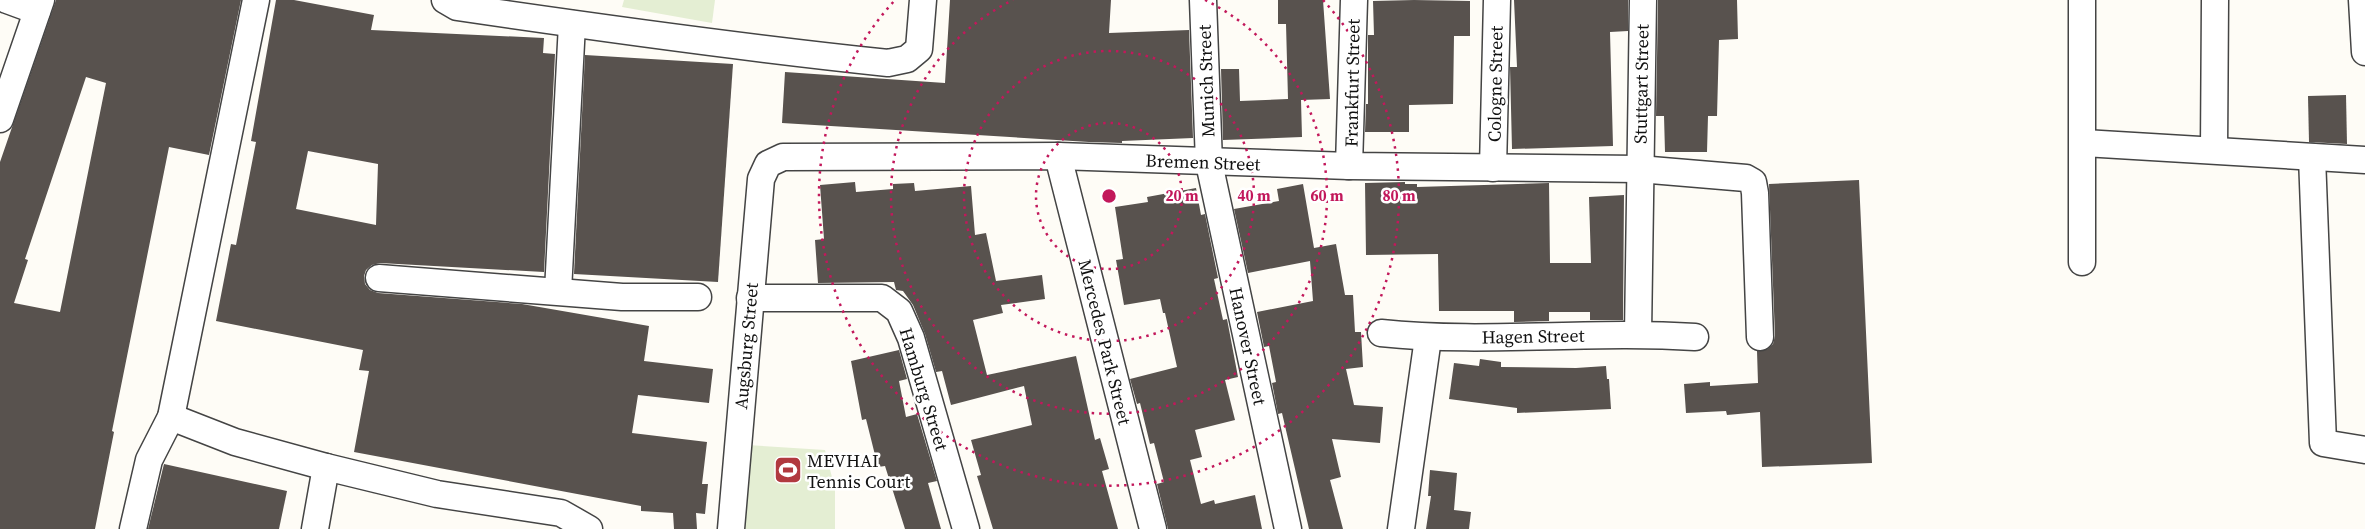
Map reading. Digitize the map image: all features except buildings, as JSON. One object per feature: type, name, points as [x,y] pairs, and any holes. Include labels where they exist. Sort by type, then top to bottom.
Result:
[{"type":"street","points":[[0,119],[39,6],[7,0]]},
{"type":"street","points":[[132,529],[150,460],[171,417],[256,0]]},
{"type":"street","points":[[445,0],[457,6],[572,24],[768,50],[888,63],[907,59],[919,49],[923,0]]},
{"type":"street","name":"Munich Street","points":[[1203,0],[1209,162]]},
{"type":"street","name":"Frankfurt Street","points":[[1350,166],[1354,0]]},
{"type":"street","name":"Cologne Street","points":[[1493,168],[1497,0]]},
{"type":"street","name":"Stuttgart Street","points":[[1639,169],[1643,0]]},
{"type":"street","points":[[2082,0],[2084,143],[2082,262]]},
{"type":"street","points":[[2214,150],[2215,0]]},
{"type":"street","points":[[2362,0],[2365,52]]},
{"type":"street","points":[[558,291],[572,24]]},
{"type":"street","points":[[2084,143],[2365,160]]},
{"type":"street","name":"Bremen Street","points":[[768,164],[783,157],[1058,156],[1350,166],[1639,169],[1742,178],[1752,182],[1755,193],[1760,337]]},
{"type":"street","name":"Mercedes Park Street","points":[[1058,156],[1152,529]]},
{"type":"street","points":[[2312,157],[2323,443],[2365,450]]},
{"type":"street","name":"Hanover Street","points":[[1209,162],[1288,529]]},
{"type":"street","name":"Augsburg Street","points":[[732,529],[761,179],[768,164]]},
{"type":"street","points":[[1638,334],[1639,169]]},
{"type":"street","points":[[379,278],[622,296],[698,297]]},
{"type":"street","name":"Hamburg Street","points":[[750,298],[882,298],[899,311],[911,338],[966,529]]},
{"type":"street","name":"Hagen Street","points":[[1382,333],[1428,338],[1638,334],[1695,337]]},
{"type":"street","points":[[1402,529],[1428,338]]},
{"type":"street","points":[[171,417],[235,442],[326,467],[437,494],[561,513],[589,529]]},
{"type":"street","points":[[315,529],[326,467]]},
{"type":"green space","points":[[624,0],[715,0],[712,23],[622,7]]},
{"type":"green space","name":"MEVHAI Tennis Court","points":[[747,445],[825,450],[835,489],[835,529],[742,529]]},
{"type":"place","name":"MEVHAI Tennis Court","points":[[788,470]]}]
